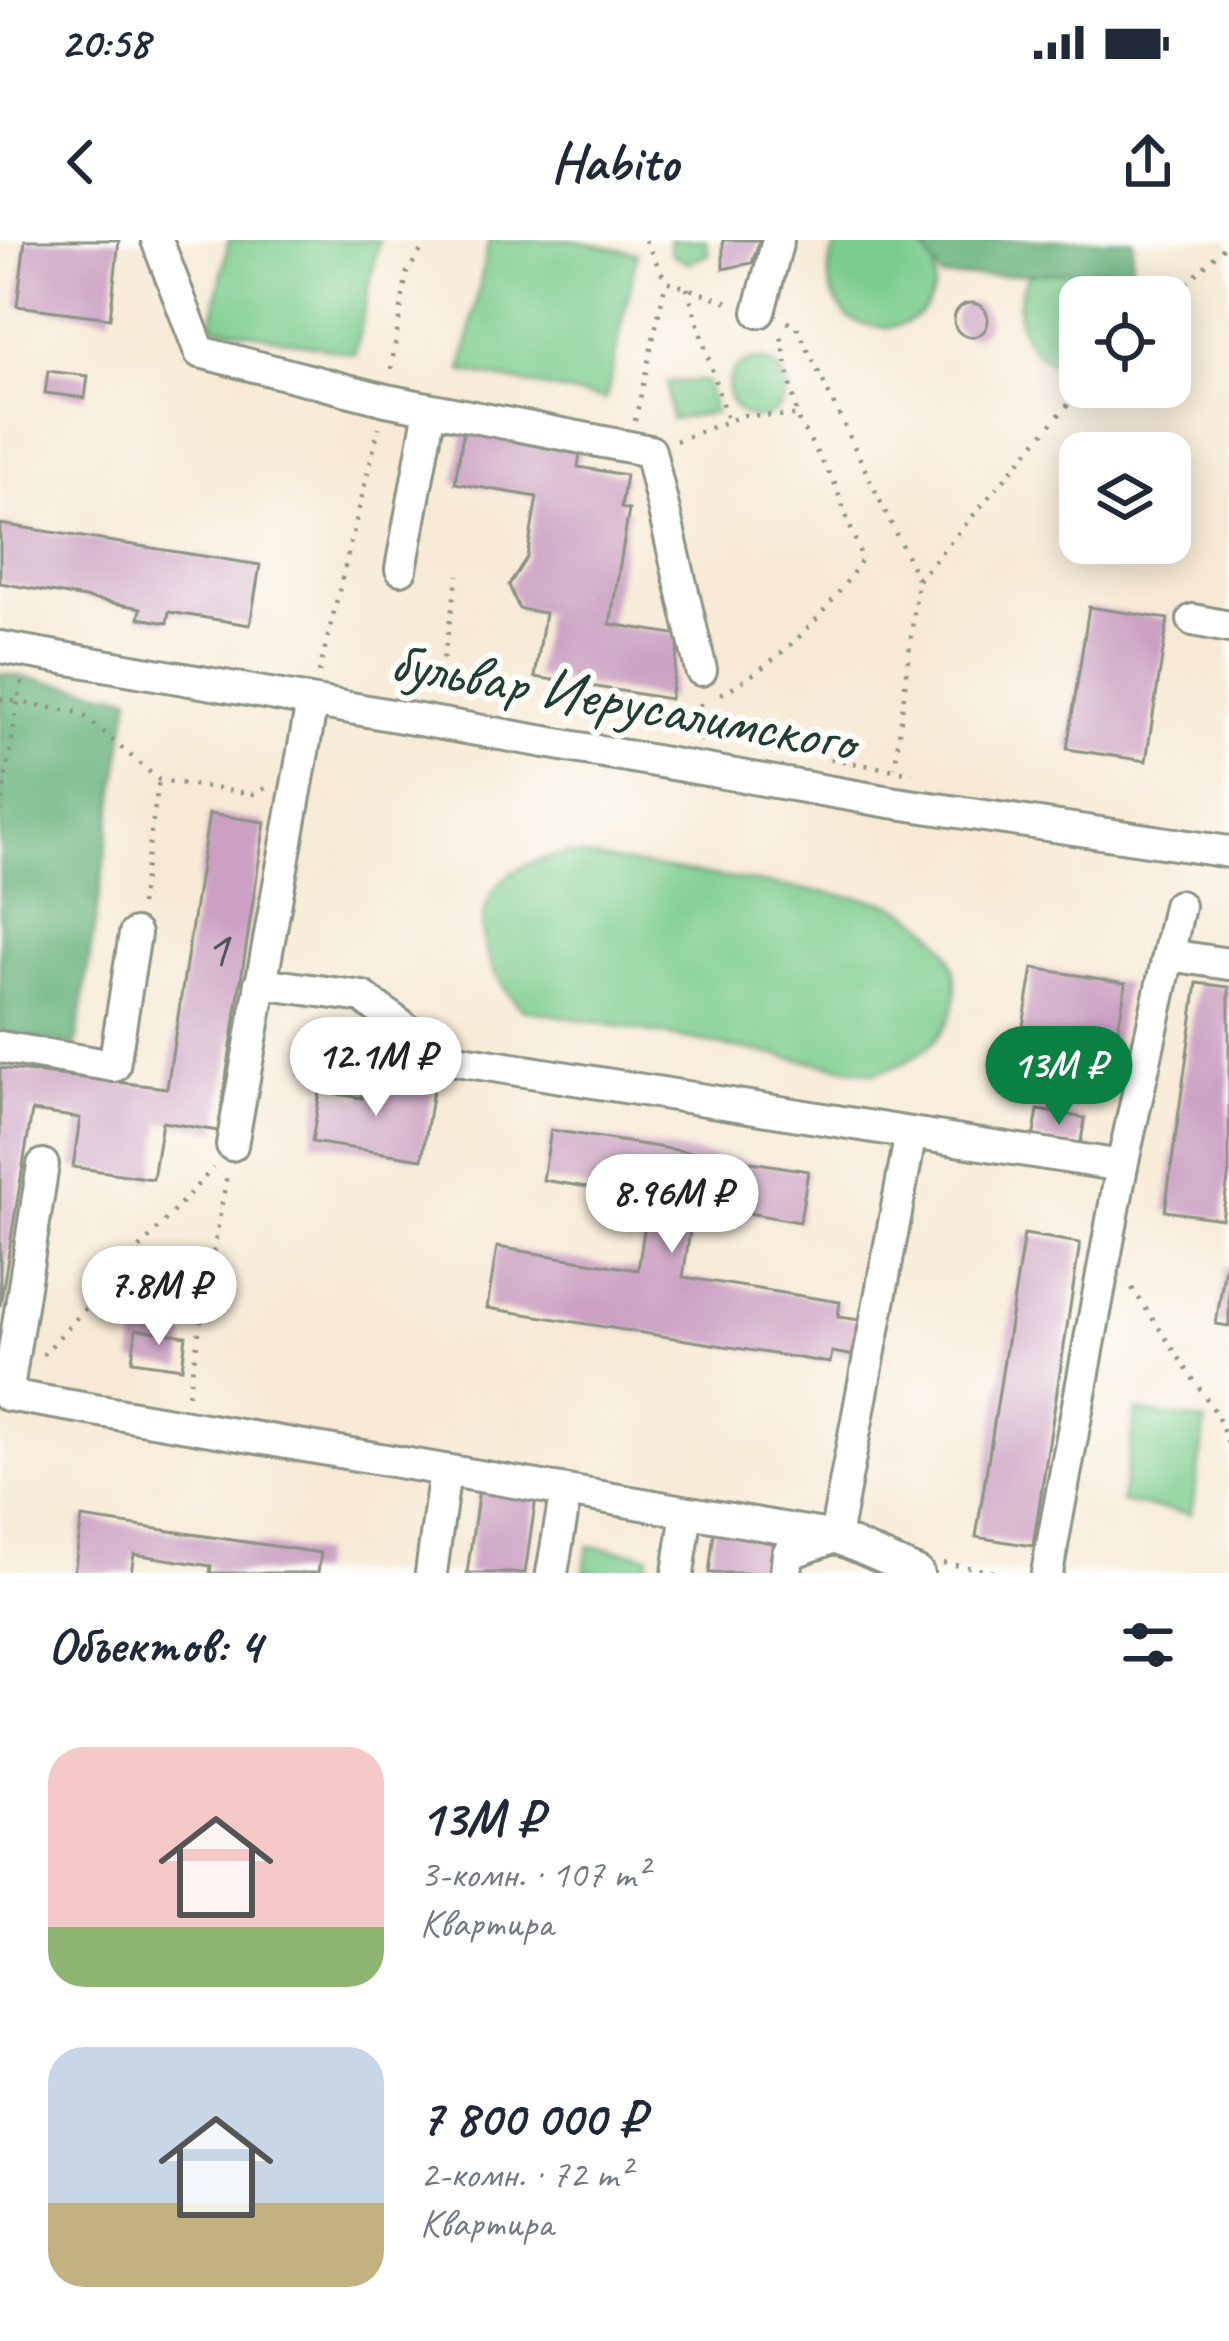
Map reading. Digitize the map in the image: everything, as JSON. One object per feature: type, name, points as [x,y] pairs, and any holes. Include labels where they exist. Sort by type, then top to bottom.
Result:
[{"type":"street","points":[[157,240],[200,352],[386,400],[639,449],[701,670]]},
{"type":"street","points":[[759,312],[778,240]]},
{"type":"street","points":[[401,569],[430,409]]},
{"type":"street","points":[[1193,620],[1229,627]]},
{"type":"street","name":"бульвар Иерусалимского","points":[[0,647],[890,802],[1229,852]]},
{"type":"street","points":[[232,1145],[312,701]]},
{"type":"street","points":[[1047,1573],[1122,1166],[1180,906]]},
{"type":"street","points":[[0,1047],[114,1066],[135,934]]},
{"type":"street","points":[[1169,955],[1229,964]]},
{"type":"street","points":[[260,983],[363,997],[445,1058],[1122,1166]]},
{"type":"street","points":[[835,1537],[911,1132]]},
{"type":"street","points":[[44,1165],[7,1395],[835,1537],[918,1573]]},
{"type":"street","points":[[430,1573],[445,1471]]},
{"type":"street","points":[[552,1573],[566,1491]]},
{"type":"street","points":[[678,1573],[687,1512]]},
{"type":"street","points":[[786,1573],[788,1555],[835,1537]]},
{"type":"path","points":[[312,701],[386,400],[407,272],[428,240]]},
{"type":"path","points":[[645,240],[666,280],[639,449],[744,415],[797,416]]},
{"type":"path","points":[[1191,279],[1229,242]]},
{"type":"path","points":[[666,280],[759,312]]},
{"type":"path","points":[[687,288],[728,421]]},
{"type":"path","points":[[700,706],[783,654],[824,617],[862,559],[834,482],[797,416],[778,319],[796,325],[918,580],[890,802]]},
{"type":"path","points":[[918,580],[1065,408]]},
{"type":"path","points":[[437,693],[458,575]]},
{"type":"path","points":[[0,699],[81,712],[159,780],[253,794],[298,773]]},
{"type":"path","points":[[0,812],[18,701]]},
{"type":"path","points":[[135,934],[159,780]]},
{"type":"path","points":[[39,1359],[232,1145]]},
{"type":"path","points":[[182,1427],[232,1145]]},
{"type":"path","points":[[1107,1252],[1216,1413],[1229,1446]]},
{"type":"green space","points":[[229,240],[379,240],[355,354],[211,325]]},
{"type":"green space","points":[[489,240],[573,240],[637,253],[606,400],[462,371]]},
{"type":"green space","points":[[669,240],[706,240],[709,254],[687,263],[671,253]]},
{"type":"green space","points":[[840,240],[925,240],[935,281],[931,299],[907,322],[890,327],[849,318],[835,300],[829,280]]},
{"type":"green space","points":[[918,240],[1133,240],[1132,269],[942,278]]},
{"type":"green space","points":[[1100,264],[1108,276],[1059,276],[1059,363],[1033,350],[1019,322],[1022,289],[1030,273]]},
{"type":"green space","points":[[757,360],[777,369],[786,389],[777,409],[757,418],[737,409],[728,389],[737,369]]},
{"type":"green space","points":[[706,381],[715,413],[671,419],[667,382]]},
{"type":"green space","points":[[0,673],[130,696],[76,1046],[0,1033]]},
{"type":"green space","points":[[567,854],[881,901],[915,917],[939,939],[952,964],[956,991],[950,1018],[934,1041],[908,1061],[873,1073],[522,1009],[489,959],[484,912],[510,875]]},
{"type":"green space","points":[[1136,1411],[1206,1422],[1191,1514],[1121,1502]]},
{"type":"green space","points":[[588,1546],[649,1555],[646,1573],[584,1573]]},
{"type":"building","points":[[25,240],[119,240],[110,318],[17,306]]},
{"type":"building","points":[[723,240],[760,240],[752,263],[723,269]]},
{"type":"building","points":[[971,303],[983,308],[988,320],[983,332],[971,337],[959,332],[954,320],[959,308]]},
{"type":"building","points":[[48,371],[88,376],[85,398],[45,393]]},
{"type":"building","points":[[464,428],[581,447],[578,467],[626,475],[621,508],[629,510],[610,624],[680,635],[670,699],[535,677],[545,613],[519,609],[509,585],[527,557],[537,497],[455,483]]},
{"type":"building","points":[[0,524],[260,565],[250,625],[169,612],[167,623],[139,618],[141,608],[0,583]]},
{"type":"building","points":[[1089,607],[1168,619],[1146,761],[1067,749]]},
{"type":"building","points":[[209,814],[265,822],[218,1131],[162,1122],[153,1179],[73,1167],[80,1118],[32,1111],[0,1306],[0,1068],[167,1088]]},
{"type":"building","points":[[1033,968],[1126,983],[1114,1054],[1021,1038]]},
{"type":"building","points":[[1197,983],[1229,987],[1229,1172],[1222,1219],[1165,1211]]},
{"type":"building","points":[[365,1079],[433,1090],[422,1159],[312,1142],[320,1091],[362,1098]]},
{"type":"building","points":[[1038,1110],[1085,1118],[1080,1147],[1033,1139]]},
{"type":"building","points":[[551,1130],[808,1171],[800,1222],[694,1204],[683,1277],[840,1302],[838,1317],[861,1320],[855,1356],[832,1352],[830,1363],[487,1308],[497,1247],[638,1270],[649,1197],[543,1180]]},
{"type":"building","points":[[1024,1234],[1080,1243],[1033,1546],[976,1537]]},
{"type":"building","points":[[1225,1266],[1229,1267],[1229,1326],[1216,1324]]},
{"type":"building","points":[[136,1329],[186,1336],[182,1368],[132,1361]]},
{"type":"building","points":[[480,1483],[537,1491],[525,1573],[467,1573]]},
{"type":"building","points":[[82,1518],[321,1553],[318,1573],[210,1573],[211,1566],[134,1554],[131,1573],[74,1573]]},
{"type":"building","points":[[715,1524],[774,1531],[769,1573],[709,1573]]}]
